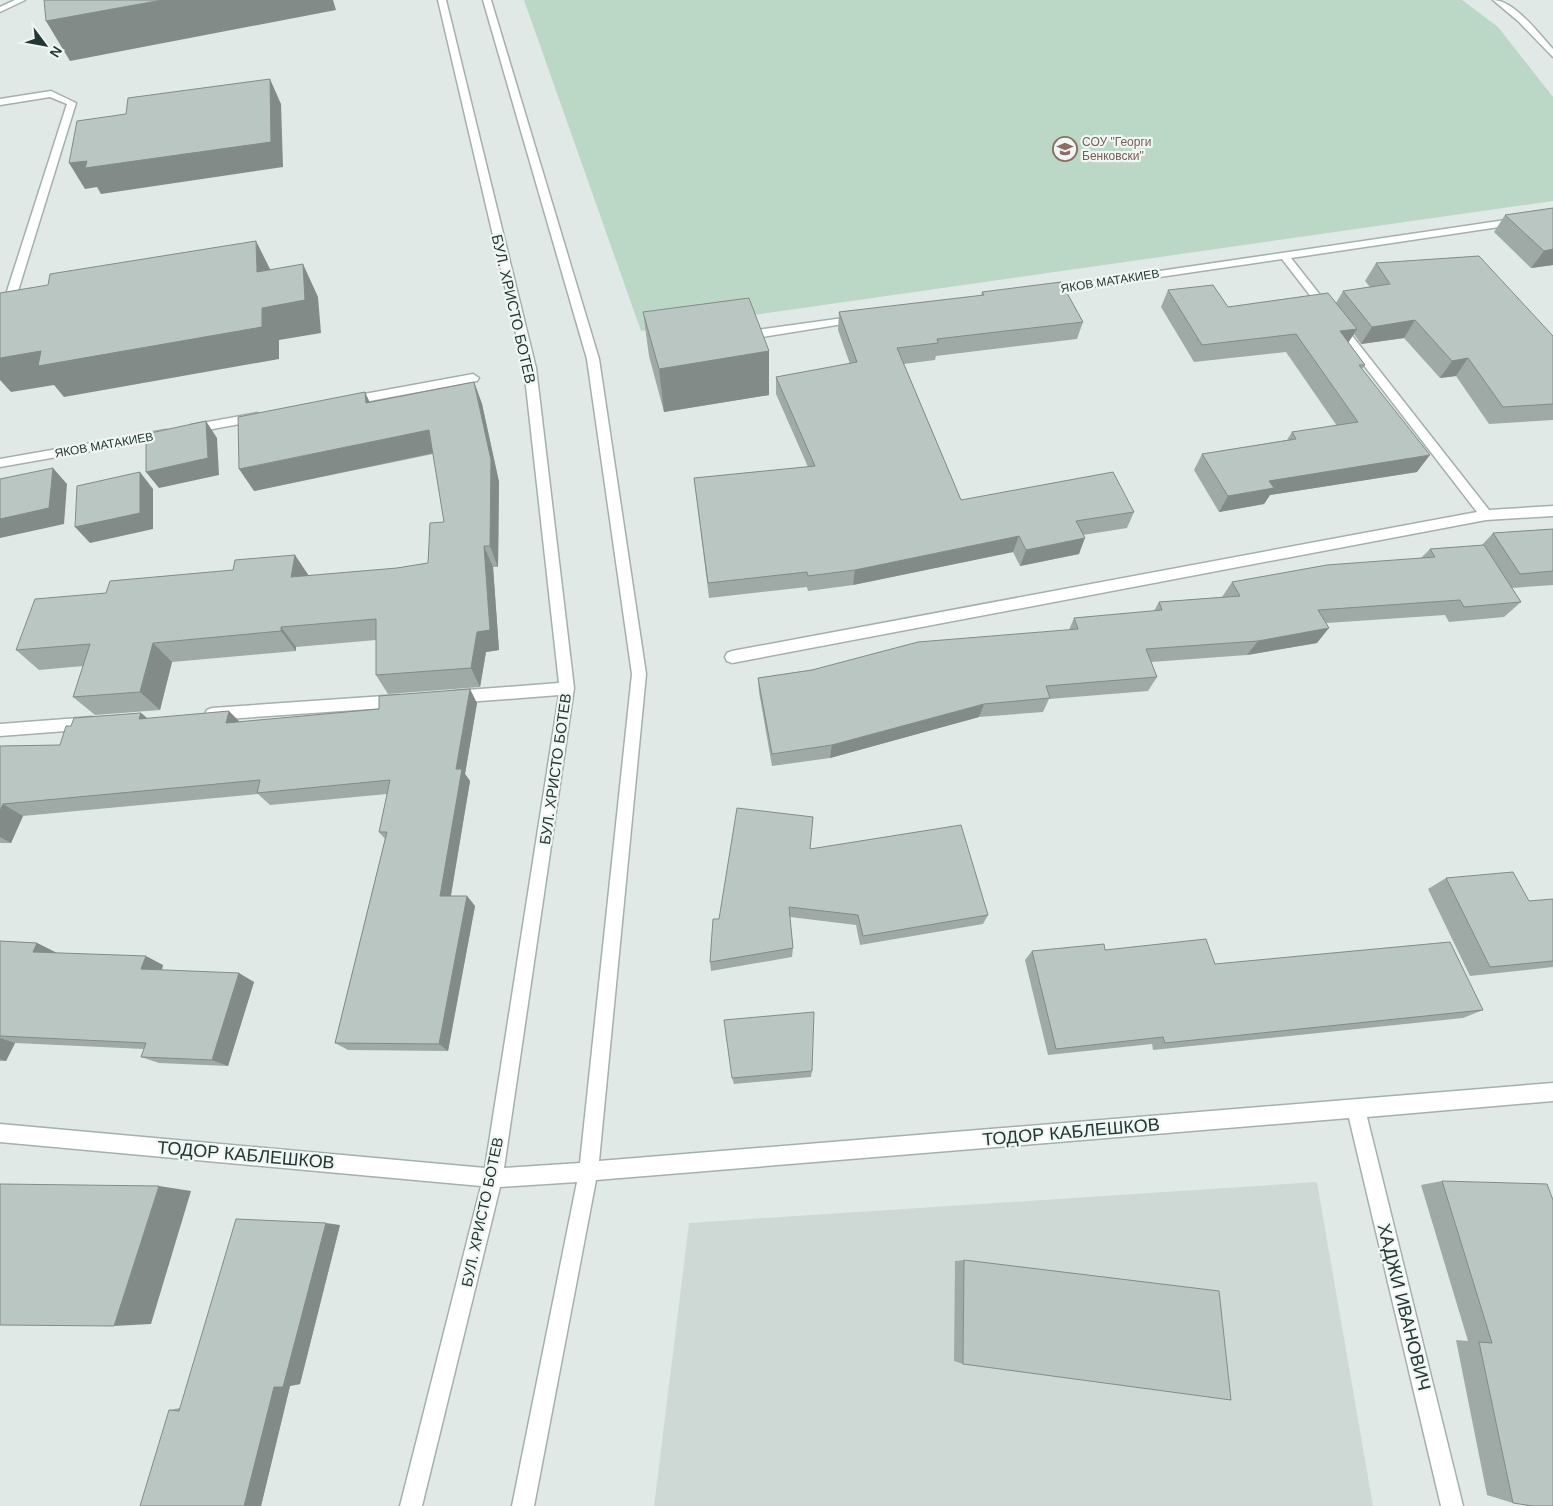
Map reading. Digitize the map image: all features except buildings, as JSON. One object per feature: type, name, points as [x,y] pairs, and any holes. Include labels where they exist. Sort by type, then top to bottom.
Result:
[{"type":"street","points":[[0,1],[4,0]]},
{"type":"street","points":[[0,10],[21,0]]},
{"type":"street","name":"БУЛ. ХРИСТО БОТЕВ","points":[[411,1506],[493,1178],[567,688],[530,368],[442,0]]},
{"type":"street","points":[[487,0],[593,359],[639,674],[588,1172],[523,1506]]},
{"type":"street","points":[[1497,0],[1521,19],[1553,54]]},
{"type":"street","points":[[1540,39],[1553,39]]},
{"type":"street","points":[[0,102],[51,94],[72,103],[0,330]]},
{"type":"street","name":"ЯКОВ МАТАКИЕВ","points":[[1029,293],[1553,216]]},
{"type":"street","points":[[1284,255],[1486,514]]},
{"type":"street","points":[[736,337],[872,317]]},
{"type":"street","points":[[338,403],[473,378]]},
{"type":"street","name":"ЯКОВ МАТАКИЕВ","points":[[0,463],[270,415]]},
{"type":"street","points":[[732,657],[1486,514],[1553,511]]},
{"type":"street","points":[[438,698],[567,688]]},
{"type":"street","points":[[199,715],[418,699]]},
{"type":"street","points":[[0,730],[110,722]]},
{"type":"street","name":"ТОДОР КАБЛЕШКОВ","points":[[0,1133],[493,1178],[588,1172],[1553,1092]]},
{"type":"street","name":"ХАДЖИ ИВАНОВИЧ","points":[[1356,1108],[1452,1506]]},
{"type":"shaded area","points":[[1317,1182],[1373,1506],[654,1506],[689,1223]]},
{"type":"green space","name":"СОУ \"Георги Бенковски\"","points":[[524,0],[1462,0],[1498,27],[1553,97],[1553,201],[641,331]]},
{"type":"place","name":"СОУ \"Георги Бенковски\"","points":[[1065,149]]}]
